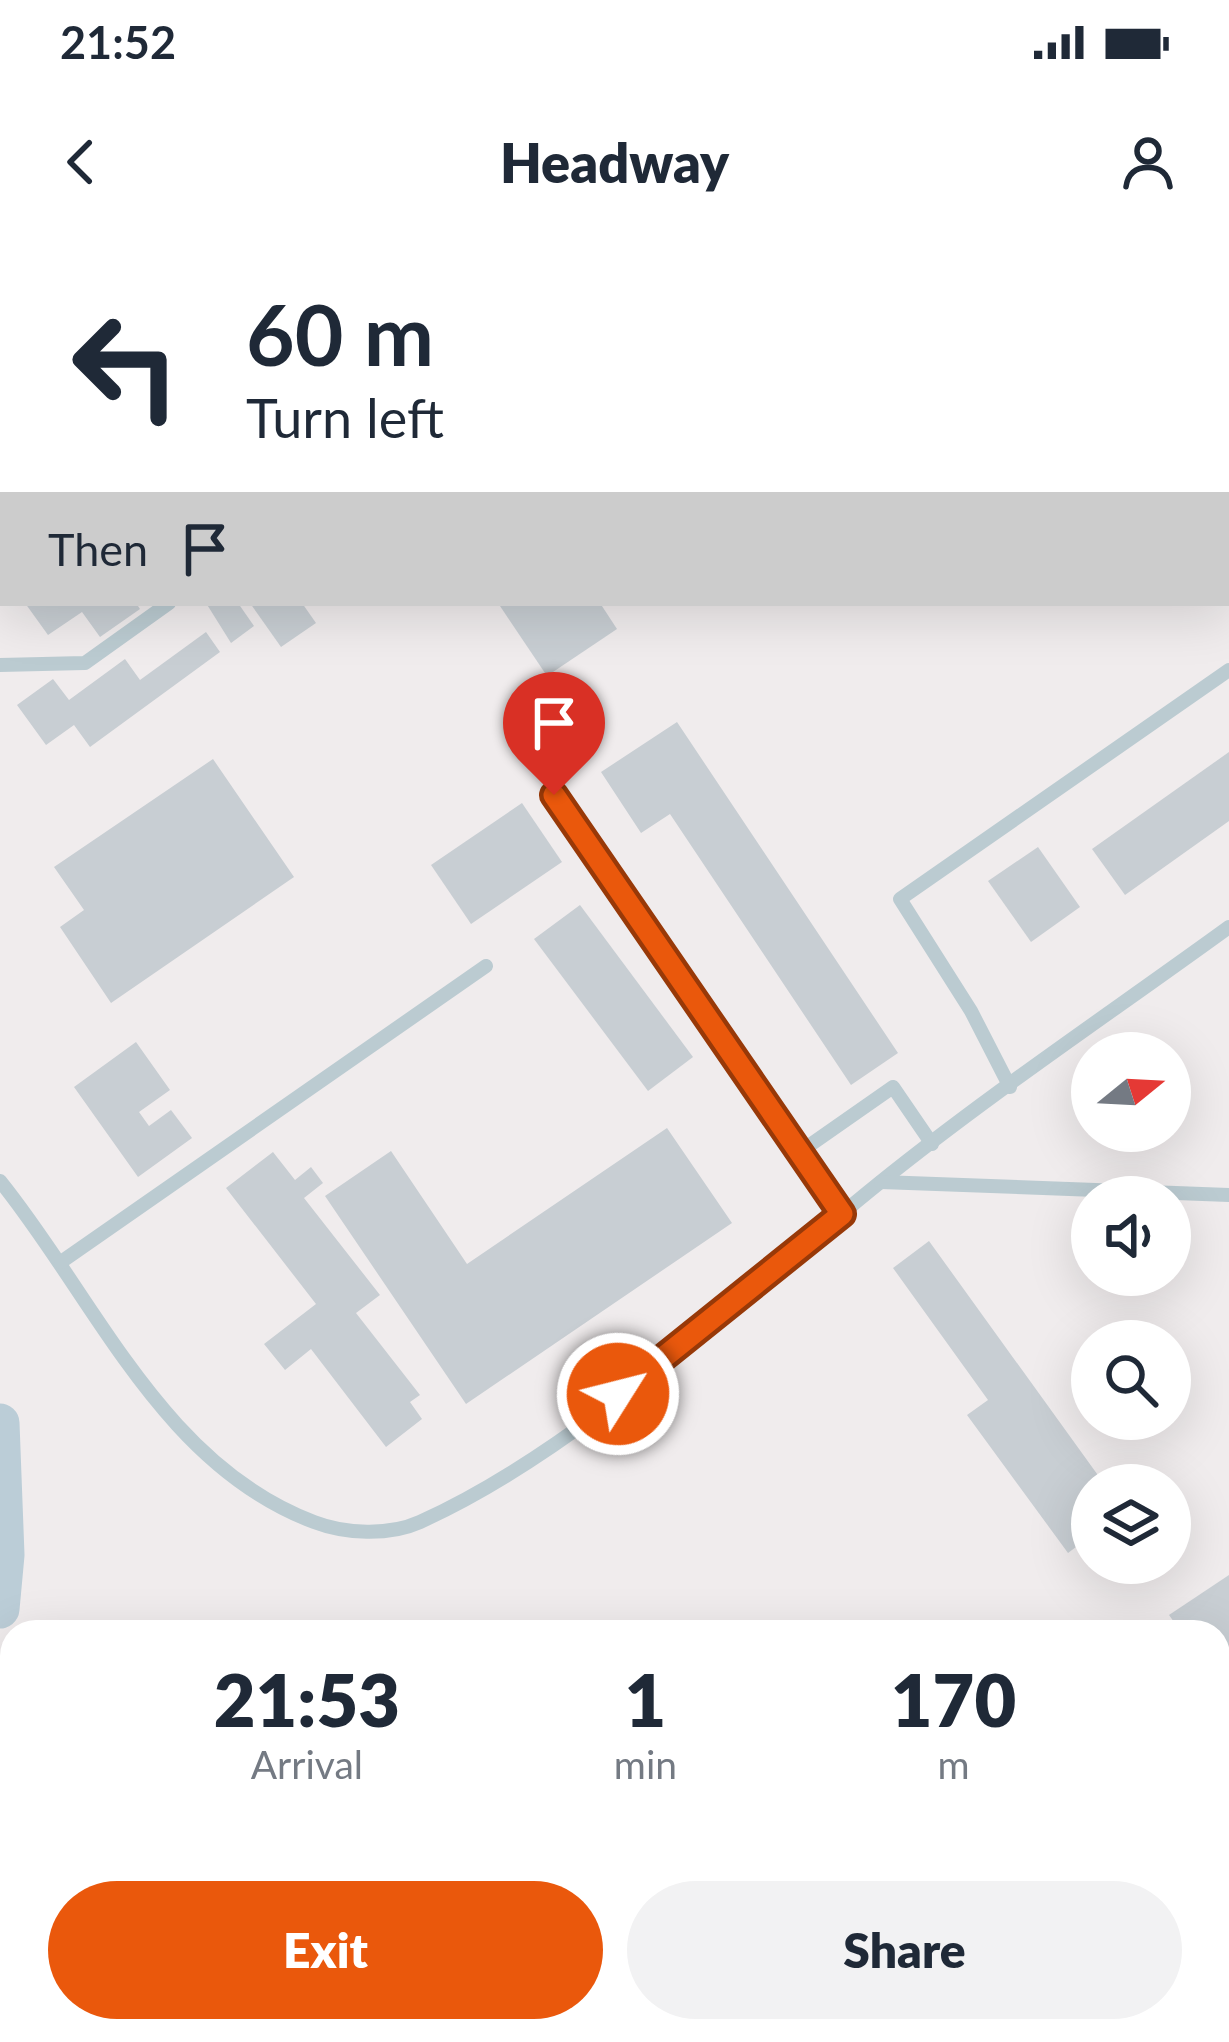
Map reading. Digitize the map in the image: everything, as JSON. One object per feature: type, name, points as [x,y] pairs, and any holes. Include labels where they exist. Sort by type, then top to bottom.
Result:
[{"type":"main road","points":[[0,1423],[5,1555],[0,1610]]},
{"type":"lane","points":[[0,665],[85,663],[165,606]]},
{"type":"lane","points":[[1010,1088],[971,1011],[900,899],[1229,670]]},
{"type":"lane","points":[[554,795],[842,1214]]},
{"type":"lane","points":[[0,1181],[62,1262],[140,1379],[185,1435],[232,1480],[319,1524],[364,1532],[415,1525],[505,1478],[693,1337],[881,1182],[1229,927]]},
{"type":"lane","points":[[62,1262],[486,966]]},
{"type":"lane","points":[[800,1153],[893,1087],[932,1144]]},
{"type":"lane","points":[[881,1182],[1229,1195]]},
{"type":"building","points":[[27,606],[140,609],[100,637],[82,612],[48,635]]},
{"type":"building","points":[[208,606],[240,606],[254,626],[231,643]]},
{"type":"building","points":[[252,606],[304,606],[316,623],[281,647]]},
{"type":"building","points":[[500,606],[602,606],[617,629],[547,676]]},
{"type":"building","points":[[206,632],[220,652],[90,747],[74,725],[46,745],[17,705],[53,679],[69,700],[125,659],[140,680]]},
{"type":"building","points":[[677,722],[898,1053],[851,1085],[670,814],[641,833],[601,772]]},
{"type":"building","points":[[1229,752],[1229,821],[1125,895],[1092,849]]},
{"type":"building","points":[[213,759],[294,877],[111,1003],[60,927],[84,910],[54,867]]},
{"type":"building","points":[[522,803],[562,862],[471,924],[431,865]]},
{"type":"building","points":[[1038,847],[1080,907],[1031,942],[988,881]]},
{"type":"building","points":[[580,905],[693,1057],[648,1091],[534,939]]},
{"type":"building","points":[[136,1042],[170,1090],[139,1112],[149,1126],[171,1110],[192,1138],[138,1177],[74,1087]]},
{"type":"building","points":[[667,1128],[732,1223],[466,1404],[325,1196],[391,1151],[467,1264]]},
{"type":"building","points":[[273,1152],[295,1180],[311,1167],[323,1183],[304,1198],[380,1295],[356,1313],[420,1395],[410,1402],[422,1419],[386,1447],[311,1349],[285,1370],[264,1344],[316,1304],[226,1188]]},
{"type":"building","points":[[929,1241],[1090,1464],[1071,1464],[1068,1553],[967,1415],[988,1400],[893,1268]]},
{"type":"building","points":[[1229,1575],[1229,1620],[1173,1620],[1169,1615]]},
{"type":"route","points":[[554,795],[842,1214],[618,1394]]}]
